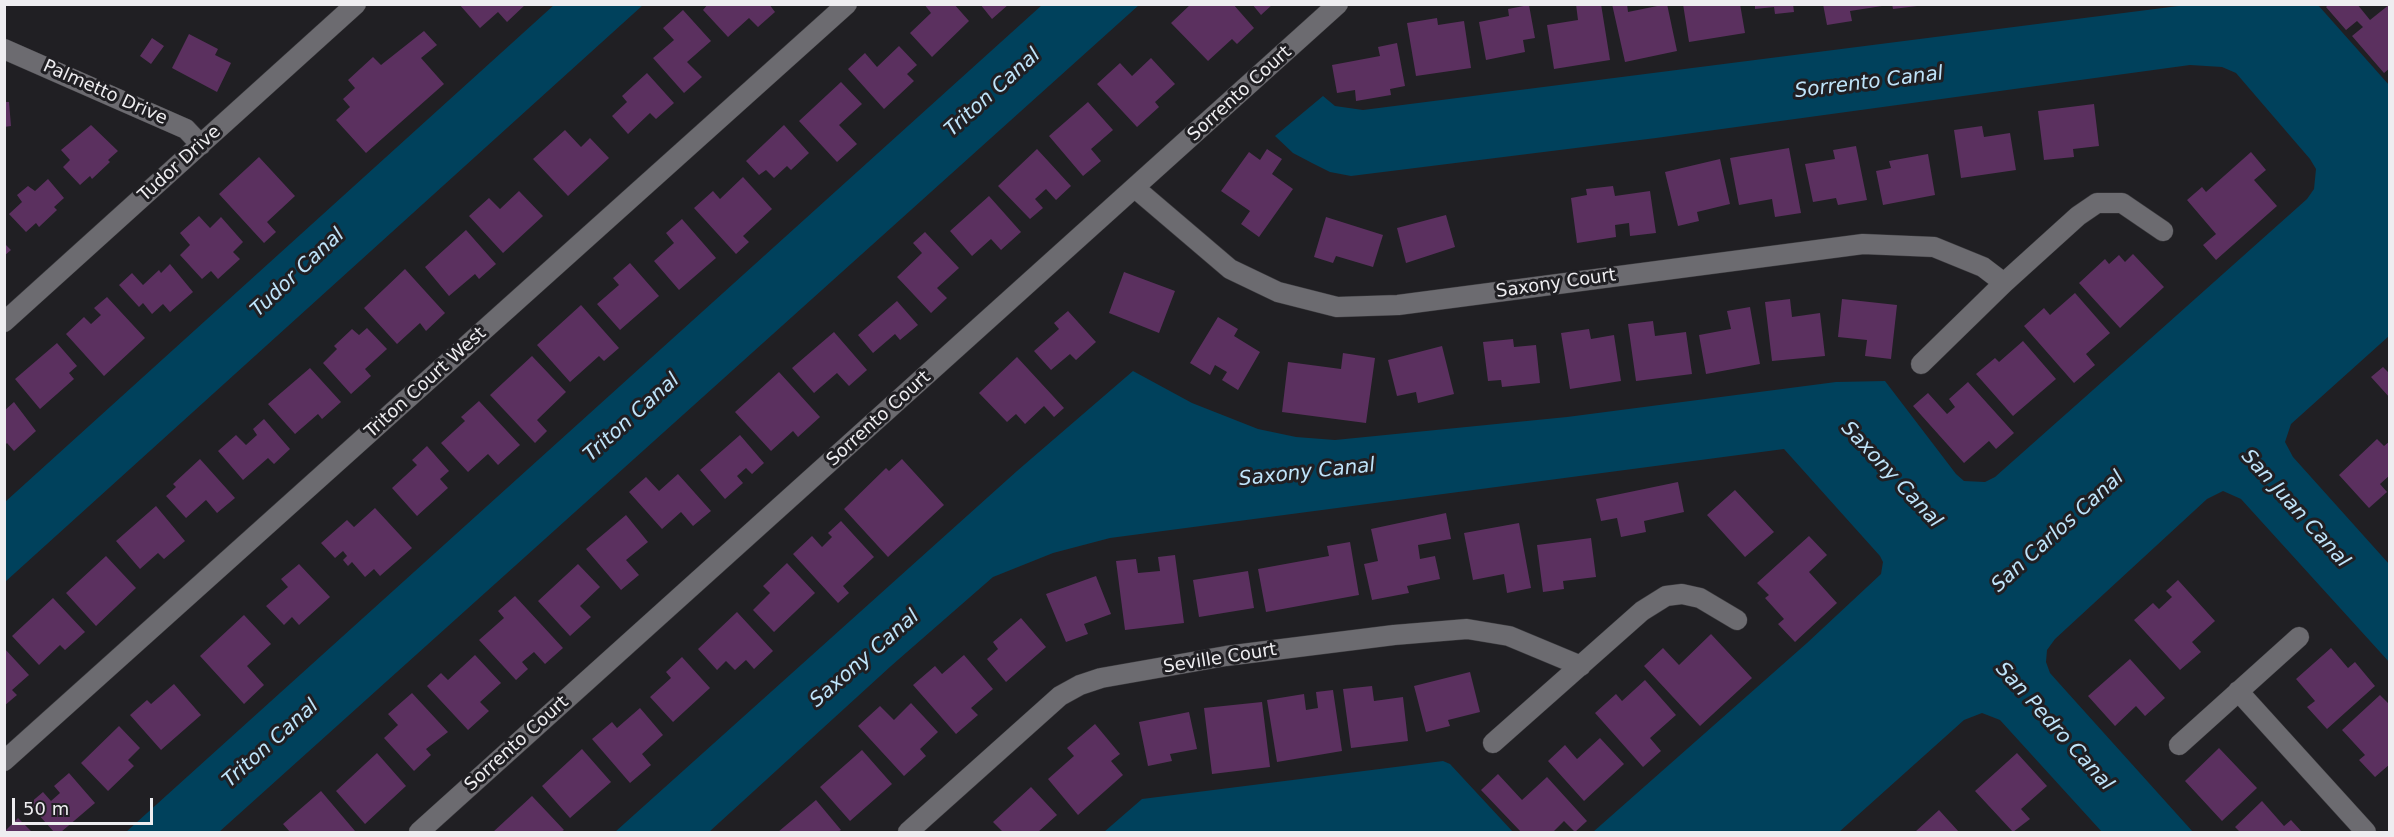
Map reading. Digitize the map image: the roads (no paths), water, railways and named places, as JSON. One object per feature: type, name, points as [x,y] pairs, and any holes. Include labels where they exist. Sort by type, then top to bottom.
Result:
[{"type":"street","name":"Tudor Drive","points":[[4,322],[356,4]]},
{"type":"street","name":"Triton Court West","points":[[4,762],[847,4]]},
{"type":"street","name":"Sorrento Court","points":[[418,832],[1338,4]]},
{"type":"street","name":"Palmetto Drive","points":[[4,49],[186,129],[201,145]]},
{"type":"street","name":"Saxony Court","points":[[1136,188],[1230,268],[1278,292],[1337,307],[1398,305],[1863,244],[1934,247],[1983,267],[2004,283]]},
{"type":"street","points":[[1921,364],[2004,283],[2078,216],[2097,203],[2122,203],[2163,231]]},
{"type":"street","points":[[1493,743],[1642,612],[1665,596],[1682,594],[1700,598],[1737,620]]},
{"type":"street","name":"Seville Court","points":[[908,832],[1060,696],[1080,684],[1101,678],[1237,655],[1394,635],[1467,629],[1509,636],[1581,666]]},
{"type":"street","points":[[2179,745],[2299,637]]},
{"type":"street","points":[[2238,691],[2366,832]]},
{"type":"water","points":[[2194,4],[2318,5],[2389,85],[2389,336],[2291,424],[2285,442],[2293,457],[2389,564],[2390,663],[2241,499],[2223,491],[2207,499],[2055,639],[2047,650],[2046,662],[2050,673],[2193,832],[2102,832],[2000,720],[1982,713],[1964,720],[1839,832],[1593,832],[1807,643],[1881,574],[1883,562],[1880,556],[1784,449],[1110,538],[1053,553],[993,577],[891,666],[709,832],[615,832],[1017,471],[1133,371],[1192,403],[1258,429],[1296,437],[1335,440],[1567,417],[1836,382],[1885,381],[1956,474],[1964,481],[1985,482],[1995,477],[2307,199],[2314,189],[2316,169],[2310,159],[2236,73],[2222,67],[2190,65],[1656,138],[1351,176],[1330,172],[1293,153],[1275,136],[1323,96],[1335,106],[1363,110]]},
{"type":"water","name":"Tudor Canal","points":[[554,5],[643,5],[5,582],[5,502]]},
{"type":"water","name":"Triton Canal","points":[[1042,5],[1139,5],[219,832],[126,832]]},
{"type":"water","points":[[1443,761],[1450,764],[1513,832],[1104,832],[1142,799]]},
{"type":"water label","name":"Sorrento Canal","points":[[1869,83]]},
{"type":"water label","name":"Saxony Canal","points":[[1307,473]]},
{"type":"water label","name":"Saxony Canal","points":[[1891,475]]},
{"type":"water label","name":"San Juan Canal","points":[[2295,509]]},
{"type":"water label","name":"San Carlos Canal","points":[[2058,532]]},
{"type":"water label","name":"Saxony Canal","points":[[865,659]]},
{"type":"water label","name":"San Pedro Canal","points":[[2054,727]]}]
